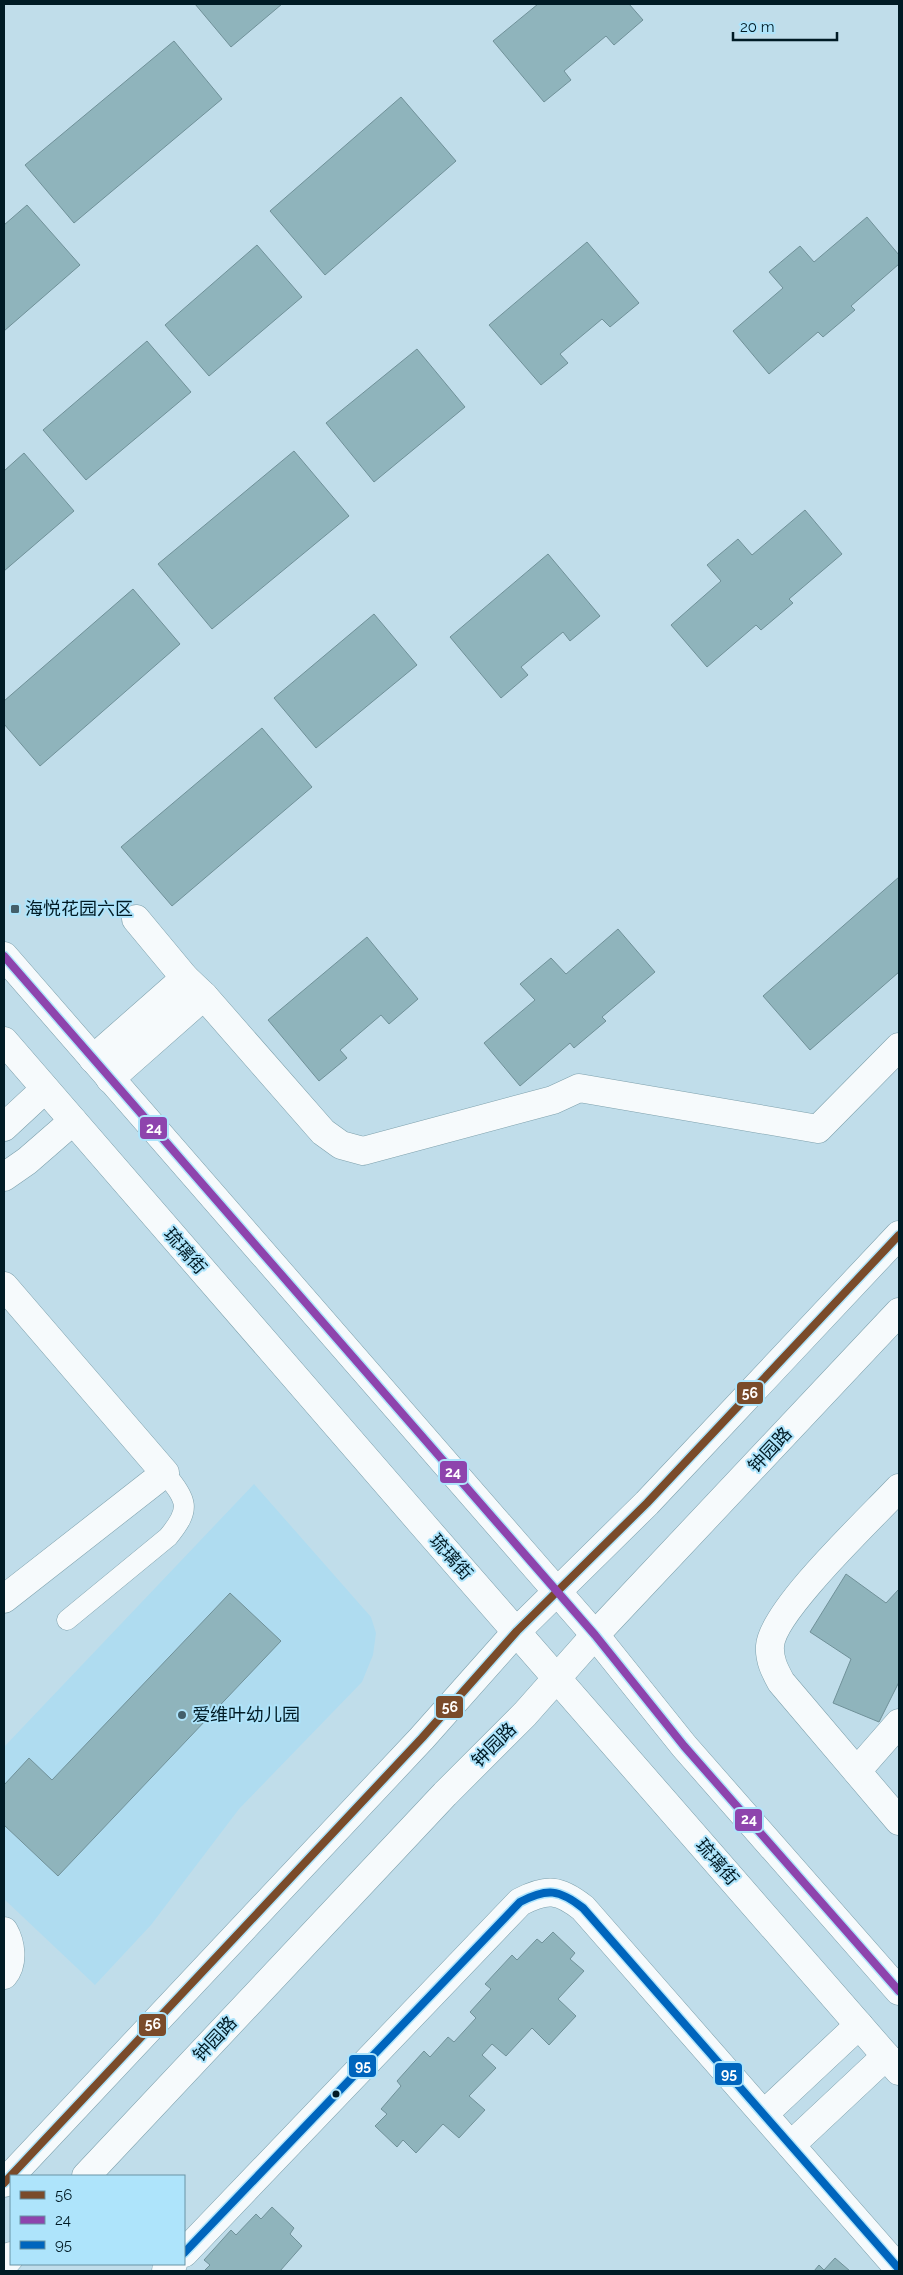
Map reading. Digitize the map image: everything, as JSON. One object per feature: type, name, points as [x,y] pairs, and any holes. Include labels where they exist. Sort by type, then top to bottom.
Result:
[{"type":"main road","points":[[136,919],[322,1132],[341,1145],[363,1151],[554,1100],[579,1088],[818,1129],[899,1047]]},
{"type":"main road","points":[[4,956],[594,1635],[684,1746],[899,1991]]},
{"type":"main road","points":[[102,1069],[194,987]]},
{"type":"main road","name":"琉璃街","points":[[4,1041],[424,1528],[517,1630],[557,1679],[893,2064]]},
{"type":"main road","points":[[4,1127],[45,1089]]},
{"type":"main road","points":[[4,1177],[27,1161],[73,1121]]},
{"type":"main road","points":[[12,2175],[422,1738],[517,1630],[647,1503],[899,1234]]},
{"type":"main road","points":[[4,1286],[166,1473],[4,1599]]},
{"type":"main road","name":"钟园路","points":[[87,2175],[557,1679],[594,1635],[899,1312]]},
{"type":"main road","points":[[899,1488],[790,1604],[776,1626],[770,1646],[772,1665],[781,1682],[899,1821]]},
{"type":"main road","points":[[857,1771],[899,1722]]},
{"type":"main road","points":[[185,2252],[520,1902],[538,1893],[556,1893],[570,1898],[583,1908],[899,2269]]},
{"type":"main road","points":[[4,1931],[11,1953],[7,1971],[4,1975]]},
{"type":"main road","points":[[764,2114],[859,2025]]},
{"type":"main road","points":[[791,2145],[893,2064]]},
{"type":"lane","points":[[67,1620],[168,1537],[182,1521],[184,1504],[179,1491],[166,1473]]},
{"type":"shaded area","name":"爱维叶幼儿园","points":[[254,1484],[371,1617],[376,1633],[373,1655],[362,1682],[239,1809],[151,1925],[95,1985],[4,1899],[4,1747]]},
{"type":"building","points":[[195,4],[282,4],[231,47]]},
{"type":"building","points":[[538,4],[629,4],[643,20],[614,45],[606,36],[564,71],[571,80],[544,102],[493,41]]},
{"type":"building","points":[[174,41],[222,99],[74,223],[25,165]]},
{"type":"building","points":[[401,97],[456,161],[325,275],[270,211]]},
{"type":"building","points":[[27,205],[80,265],[4,331],[4,225]]},
{"type":"building","points":[[867,217],[899,255],[899,264],[851,306],[855,310],[823,337],[818,332],[769,374],[733,331],[783,288],[769,272],[800,246],[814,262]]},
{"type":"building","points":[[587,242],[639,303],[610,327],[602,319],[560,354],[568,363],[541,385],[489,325]]},
{"type":"building","points":[[257,245],[302,297],[209,376],[165,325]]},
{"type":"building","points":[[147,341],[191,392],[86,480],[43,430]]},
{"type":"building","points":[[417,349],[465,407],[374,482],[326,423]]},
{"type":"building","points":[[294,451],[349,516],[212,629],[158,564]]},
{"type":"building","points":[[24,453],[74,511],[4,571],[4,471]]},
{"type":"building","points":[[805,510],[842,554],[789,599],[793,603],[761,630],[756,625],[707,667],[671,625],[721,581],[707,565],[738,539],[752,555]]},
{"type":"building","points":[[548,554],[600,616],[570,641],[563,632],[521,667],[528,675],[501,698],[450,637]]},
{"type":"building","points":[[133,589],[180,644],[40,766],[4,724],[4,701]]},
{"type":"building","points":[[374,614],[417,665],[316,748],[274,698]]},
{"type":"building","points":[[262,728],[312,787],[172,906],[121,847]]},
{"type":"building","points":[[899,877],[899,972],[810,1050],[763,996]]},
{"type":"building","points":[[618,929],[655,972],[602,1017],[606,1021],[574,1048],[570,1043],[520,1086],[484,1043],[535,1000],[520,984],[551,958],[566,974]]},
{"type":"building","points":[[367,937],[418,999],[389,1024],[381,1015],[340,1050],[347,1058],[319,1081],[268,1020]]},
{"type":"building","points":[[846,1574],[886,1603],[899,1589],[899,1682],[879,1722],[833,1703],[851,1659],[810,1632]]},
{"type":"building","points":[[230,1593],[281,1641],[58,1876],[4,1825],[4,1785],[29,1758],[52,1780]]},
{"type":"building","points":[[553,1932],[575,1953],[570,1959],[584,1971],[558,1999],[576,2016],[549,2045],[532,2028],[506,2056],[492,2044],[482,2055],[496,2068],[469,2096],[485,2110],[459,2138],[443,2124],[416,2153],[403,2140],[397,2147],[375,2126],[387,2114],[381,2109],[401,2086],[397,2081],[424,2051],[430,2057],[448,2037],[454,2042],[476,2018],[470,2012],[491,1989],[485,1984],[512,1955],[517,1960],[537,1939],[542,1943]]},
{"type":"building","points":[[272,2207],[294,2228],[290,2234],[302,2246],[280,2271],[204,2271],[210,2265],[204,2260],[231,2230],[236,2235],[256,2214],[261,2219]]},
{"type":"building","points":[[835,2258],[850,2271],[814,2271],[819,2265],[824,2270]]},
{"type":"transit line","name":"24","points":[[4,956],[595,1635],[684,1746],[899,1991]]},
{"type":"transit line","name":"56","points":[[12,2175],[422,1738],[517,1631],[647,1503],[899,1235]]},
{"type":"transit line","name":"95","points":[[185,2252],[520,1902],[538,1894],[553,1893],[567,1897],[583,1908],[899,2269]]},
{"type":"transit line","name":"56","points":[[4,2183],[10,2177]]},
{"type":"place","name":"海悦花园六区","points":[[15,909]]},
{"type":"place","name":"爱维叶幼儿园","points":[[182,1715]]}]
